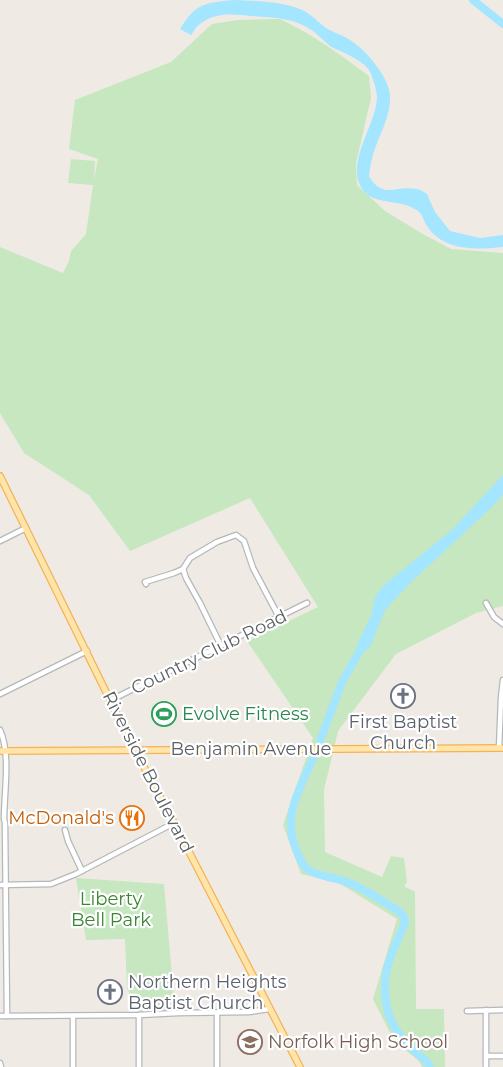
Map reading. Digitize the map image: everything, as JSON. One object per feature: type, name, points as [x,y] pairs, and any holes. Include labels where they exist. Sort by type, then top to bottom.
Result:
[{"type":"main road","name":"Riverside Boulevard","points":[[0,476],[134,749],[300,1067]]},
{"type":"main road","name":"Benjamin Avenue","points":[[2,751],[501,748]]},
{"type":"street","points":[[0,541],[26,528]]},
{"type":"street","points":[[146,584],[145,582],[183,569],[190,558],[217,542],[228,537],[238,536],[244,540],[253,568],[279,617]]},
{"type":"street","points":[[183,569],[221,646]]},
{"type":"street","name":"Country Club Road","points":[[111,700],[307,603]]},
{"type":"street","points":[[486,604],[494,616],[503,624]]},
{"type":"street","points":[[0,694],[87,651]]},
{"type":"street","points":[[501,748],[503,680]]},
{"type":"street","points":[[0,730],[4,742],[2,751],[2,819],[5,823],[3,885],[7,1016]]},
{"type":"street","points":[[3,885],[51,884],[82,871],[174,823]]},
{"type":"street","points":[[65,830],[82,871]]},
{"type":"street","points":[[0,1016],[139,1016],[178,1013],[249,1012],[269,1008]]},
{"type":"street","points":[[467,1010],[503,1010]]},
{"type":"street","points":[[486,1010],[486,1067]]},
{"type":"street","points":[[217,1013],[217,1067]]},
{"type":"street","points":[[73,1016],[73,1067]]},
{"type":"street","points":[[139,1016],[139,1067]]},
{"type":"street","points":[[486,1056],[503,1056]]},
{"type":"street","points":[[0,1062],[1,1067]]},
{"type":"green space","points":[[280,19],[315,38],[369,76],[371,98],[356,163],[357,185],[385,211],[451,249],[503,253],[503,606],[476,613],[396,654],[338,731],[324,790],[325,852],[382,877],[391,856],[404,858],[407,882],[404,886],[415,892],[416,1009],[444,1009],[445,1067],[422,1067],[419,1061],[394,1041],[373,999],[397,919],[339,883],[301,874],[283,825],[313,738],[247,641],[318,607],[250,498],[130,551],[89,495],[24,453],[0,413],[0,247],[63,273],[69,261],[71,251],[86,234],[93,185],[68,183],[71,159],[95,161],[94,180],[98,159],[69,149],[75,100],[171,62],[212,24],[238,20]]},
{"type":"green space","name":"Liberty Bell Park","points":[[76,878],[164,884],[175,1010],[137,1011],[127,988],[125,939],[86,940]]},
{"type":"water","points":[[234,0],[270,2],[297,8],[310,15],[326,28],[356,44],[381,72],[389,88],[390,95],[388,115],[375,150],[369,176],[374,183],[384,190],[409,188],[422,191],[427,194],[435,212],[450,231],[480,238],[503,235],[503,247],[472,248],[451,244],[434,234],[420,213],[415,209],[372,197],[362,189],[358,179],[357,168],[377,98],[371,73],[367,67],[352,56],[330,46],[313,31],[299,23],[284,19],[225,15],[206,20],[197,26],[191,35],[180,29],[196,9],[215,2]]},
{"type":"water","points":[[503,475],[503,494],[493,506],[410,583],[385,610],[370,647],[365,651],[356,647],[371,616],[375,597],[383,586],[452,530]]},
{"type":"waterway","points":[[473,0],[503,24]]},
{"type":"waterway","points":[[320,741],[342,682],[366,640]]},
{"type":"waterway","points":[[315,754],[294,802],[291,826],[297,852],[304,866],[311,872],[361,888],[400,912],[404,917],[405,922],[387,968],[386,1001],[388,1012],[397,1031],[430,1067]]},
{"type":"place","name":"First Baptist Church","points":[[403,696]]},
{"type":"place","name":"Evolve Fitness","points":[[164,714]]},
{"type":"place","name":"McDonald's","points":[[132,818]]},
{"type":"place","name":"Northern Heights Baptist Church","points":[[110,992]]},
{"type":"place","name":"Norfolk High School","points":[[250,1042]]}]
